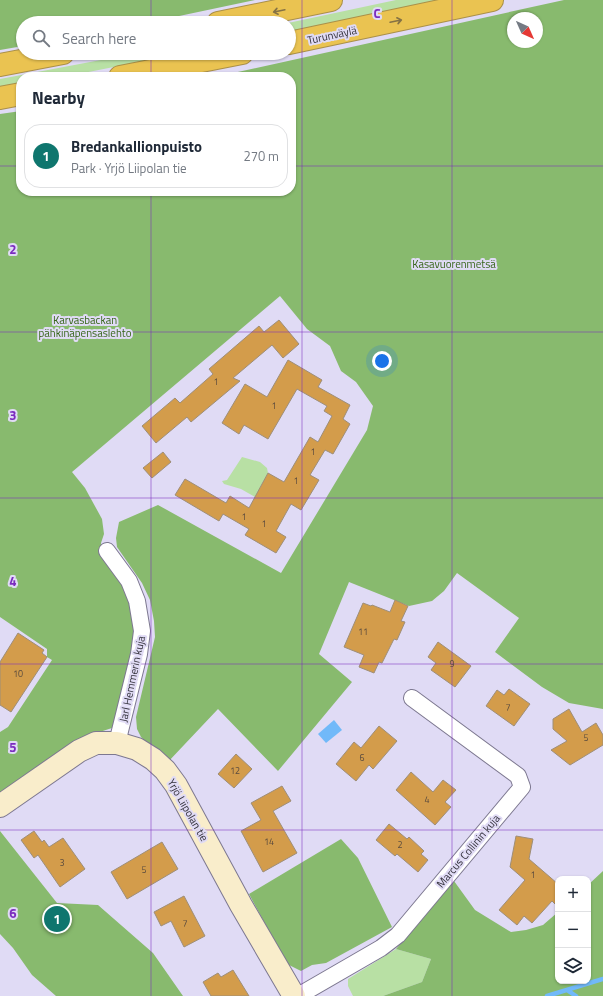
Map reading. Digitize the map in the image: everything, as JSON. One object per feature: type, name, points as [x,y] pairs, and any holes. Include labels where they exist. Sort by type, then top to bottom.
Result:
[{"type":"highway","points":[[252,16],[331,0]]},
{"type":"highway","name":"Turunväylä","points":[[296,42],[492,0]]},
{"type":"highway","points":[[0,65],[26,60]]},
{"type":"highway","points":[[145,72],[206,60]]},
{"type":"highway","points":[[0,98],[16,95]]},
{"type":"street","name":"Jarl Hemmerin kuja","points":[[107,551],[129,582],[137,601],[142,631],[139,654],[117,743]]},
{"type":"street","name":"Marcus Collinin kuja","points":[[298,996],[381,948],[398,935],[522,787],[518,776],[412,698]]},
{"type":"street","name":"Yrjö Liipolan tie","points":[[0,806],[80,751],[96,743],[117,743],[137,749],[153,759],[165,770],[176,785],[241,905],[294,996]]},
{"type":"green space","points":[[0,0],[255,0],[179,16],[16,16],[16,47],[0,50]]},
{"type":"green space","points":[[396,0],[439,0],[296,31],[296,21]]},
{"type":"green space","name":"Kasavuorenmetsä","points":[[564,0],[603,0],[603,709],[569,703],[542,687],[495,652],[519,618],[457,573],[444,591],[432,601],[409,606],[349,582],[319,654],[352,682],[278,771],[218,709],[167,763],[141,737],[137,729],[136,717],[155,637],[154,621],[150,600],[142,583],[117,547],[116,538],[119,522],[158,505],[281,573],[367,430],[373,406],[356,382],[341,371],[330,346],[307,329],[280,296],[72,472],[85,488],[102,519],[104,534],[101,543],[101,552],[113,568],[130,598],[136,632],[115,725],[112,728],[81,738],[0,796],[0,732],[8,727],[52,660],[47,657],[47,649],[0,617],[0,114],[16,112],[16,196],[296,196],[296,72],[238,72],[507,13],[507,48],[543,48],[543,12],[510,12]]},
{"type":"green space","points":[[101,60],[149,60],[88,72],[37,72]]},
{"type":"green space","points":[[16,76],[16,86],[0,88],[0,79]]},
{"type":"green space","points":[[242,457],[260,462],[267,468],[268,473],[255,497],[241,489],[224,484],[222,481],[227,480]]},
{"type":"green space","points":[[0,831],[57,903],[98,905],[153,953],[183,996],[56,996],[32,975],[13,948],[0,934]]},
{"type":"green space","points":[[341,839],[358,858],[392,927],[326,963],[312,965],[301,971],[287,964],[249,894]]},
{"type":"green space","points":[[603,871],[603,996],[383,996],[422,982],[431,959],[396,949],[454,881],[475,910],[511,932],[526,930],[543,925],[555,915],[555,984],[591,984],[591,882]]},
{"type":"green space","points":[[396,949],[431,959],[422,982],[383,996],[353,996],[348,986],[348,979]]},
{"type":"water","points":[[334,720],[342,730],[326,743],[318,734]]},
{"type":"building","points":[[279,320],[299,344],[283,358],[272,345],[233,378],[240,381],[191,422],[187,417],[156,443],[142,426],[175,398],[180,403],[213,374],[209,369],[259,326],[264,332]]},
{"type":"building","points":[[288,360],[322,380],[318,387],[350,405],[343,419],[350,424],[333,454],[325,450],[310,475],[319,480],[301,510],[291,504],[276,531],[286,537],[276,553],[245,535],[249,529],[223,514],[219,521],[175,495],[185,479],[226,503],[230,496],[249,508],[268,473],[284,482],[310,437],[318,442],[332,416],[324,411],[327,406],[297,389],[268,439],[244,425],[239,434],[222,423],[245,384],[267,397]]},
{"type":"building","points":[[163,452],[171,462],[152,478],[143,468]]},
{"type":"building","points":[[395,600],[408,606],[401,621],[405,622],[397,640],[394,639],[382,663],[379,662],[374,673],[359,667],[364,655],[344,647],[363,603],[390,612]]},
{"type":"building","points":[[18,633],[44,650],[42,653],[47,657],[11,712],[0,705],[0,662]]},
{"type":"building","points":[[438,642],[471,666],[455,687],[431,670],[436,663],[428,657]]},
{"type":"building","points":[[509,689],[530,704],[514,726],[486,706],[497,690],[504,695]]},
{"type":"building","points":[[569,709],[582,732],[596,723],[603,735],[603,745],[570,765],[551,750],[567,741],[553,729],[553,719]]},
{"type":"building","points":[[379,726],[397,741],[373,769],[369,765],[356,781],[336,764],[354,742],[361,748]]},
{"type":"building","points":[[236,754],[252,769],[234,788],[218,774]]},
{"type":"building","points":[[411,772],[433,792],[443,780],[456,790],[445,802],[451,807],[435,825],[396,790]]},
{"type":"building","points":[[282,786],[291,801],[273,811],[297,853],[263,872],[241,831],[261,820],[251,803]]},
{"type":"building","points":[[389,824],[407,839],[409,837],[424,851],[421,854],[428,860],[418,872],[397,854],[395,856],[376,840]]},
{"type":"building","points":[[34,831],[42,842],[44,840],[49,847],[63,838],[85,869],[60,887],[38,855],[34,858],[21,840]]},
{"type":"building","points":[[516,836],[533,839],[529,859],[555,881],[555,904],[552,901],[532,923],[524,916],[517,925],[499,910],[525,880],[510,867]]},
{"type":"building","points":[[162,842],[178,869],[127,899],[111,872]]},
{"type":"building","points":[[184,896],[205,936],[184,947],[171,921],[161,926],[154,912]]},
{"type":"building","points":[[233,970],[249,996],[211,996],[203,982],[218,973],[221,977]]},
{"type":"waterway","points":[[547,996],[603,979]]},
{"type":"waterway","points":[[567,990],[576,996]]},
{"type":"place","name":"Bredankallionpuisto","points":[[57,919]]},
{"type":"park label","name":"Karvasbackan pähkinäpensaslehto","points":[[85,326]]}]
